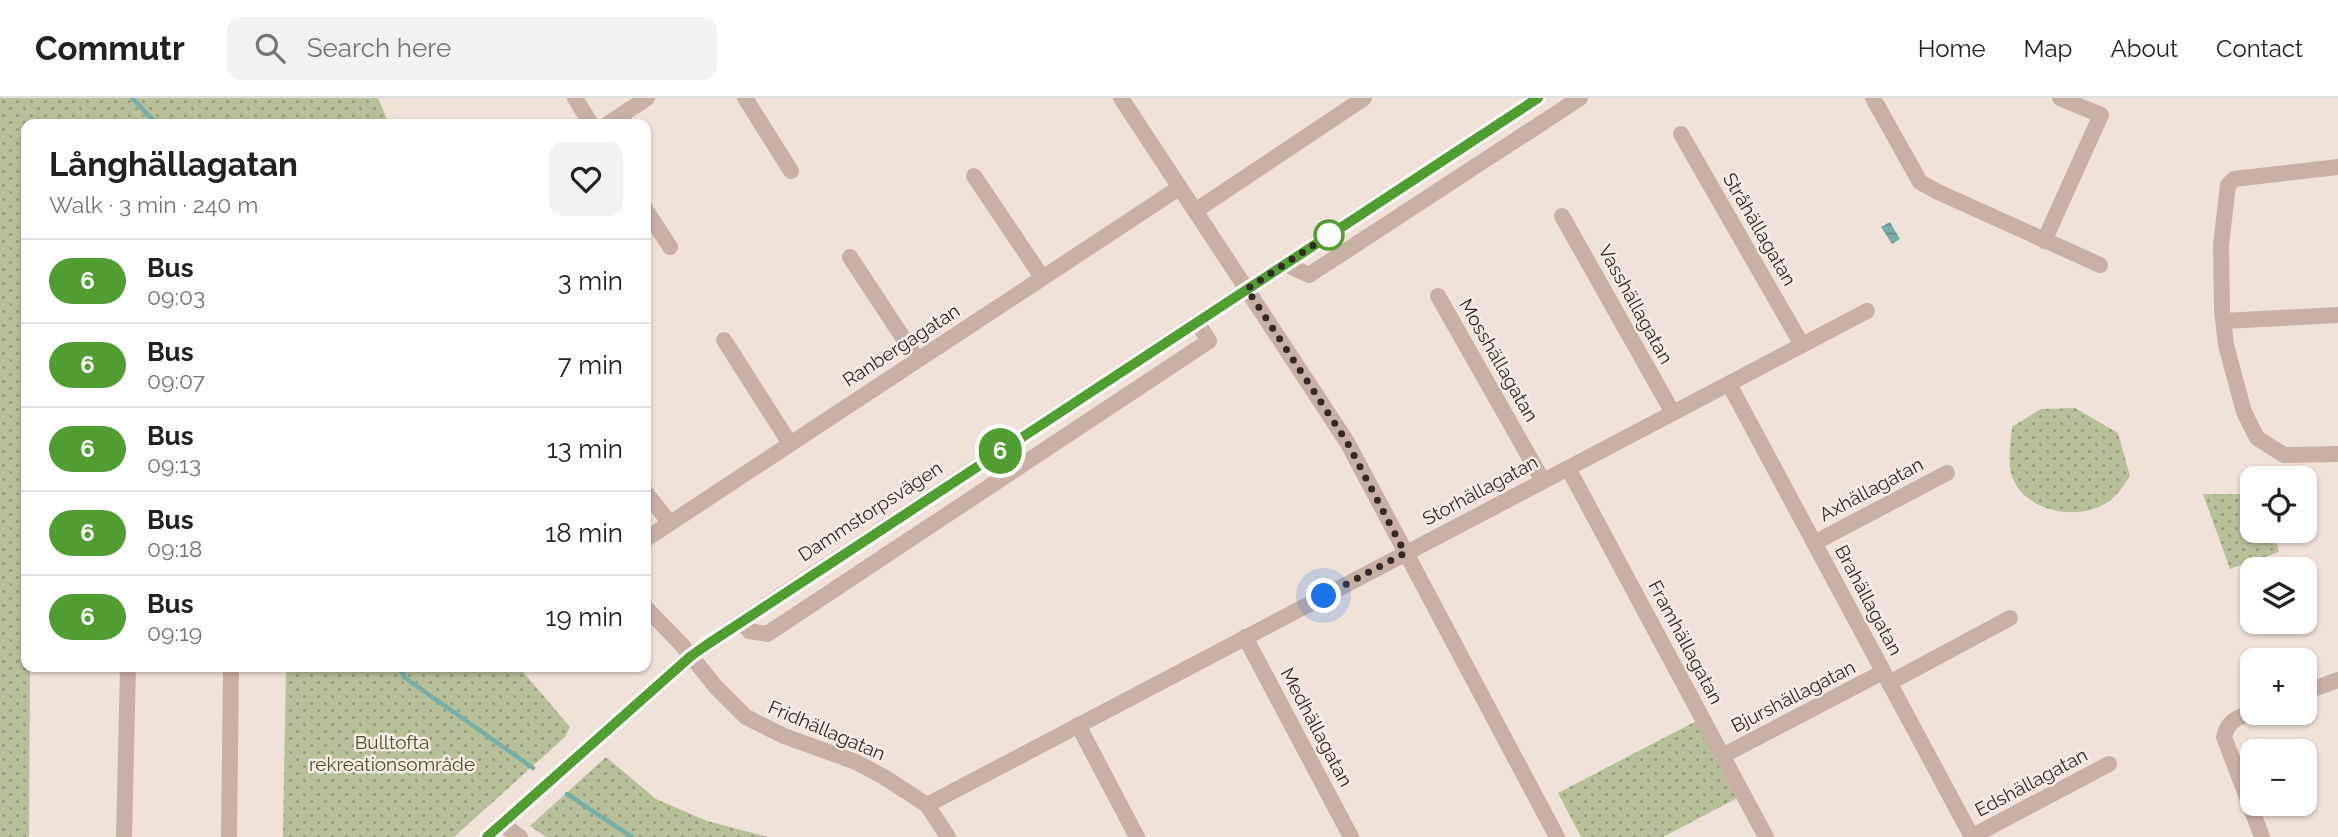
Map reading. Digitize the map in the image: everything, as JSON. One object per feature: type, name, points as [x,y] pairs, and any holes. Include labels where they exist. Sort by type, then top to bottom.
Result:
[{"type":"street","points":[[575,98],[588,119]]},
{"type":"street","points":[[616,119],[647,98]]},
{"type":"street","points":[[745,98],[791,170]]},
{"type":"street","points":[[1121,98],[1347,442],[1557,837]]},
{"type":"street","points":[[1195,211],[1364,98]]},
{"type":"street","name":"Dammstorpsvägen","points":[[487,837],[691,656],[1538,98]]},
{"type":"street","points":[[1285,264],[1309,275],[1580,98]]},
{"type":"street","points":[[1873,98],[1920,181],[2044,242],[2100,265]]},
{"type":"street","points":[[2044,242],[2101,115],[2060,98]]},
{"type":"street","name":"Stråhällagatan","points":[[1681,134],[1802,345]]},
{"type":"street","points":[[2338,167],[2234,179],[2228,185],[2221,245],[2226,345],[2244,412],[2257,438],[2284,456],[2338,454]]},
{"type":"street","points":[[974,176],[1042,277]]},
{"type":"street","name":"Ranbergagatan","points":[[651,535],[1180,188]]},
{"type":"street","name":"Vasshällagatan","points":[[1562,216],[1673,413]]},
{"type":"street","points":[[651,217],[670,247]]},
{"type":"street","points":[[850,257],[917,359]]},
{"type":"street","name":"Mosshällagatan","points":[[1438,296],[1543,481]]},
{"type":"street","name":"Storhällagatan","points":[[927,805],[1867,311]]},
{"type":"street","points":[[2224,321],[2338,315]]},
{"type":"street","points":[[742,621],[749,631],[758,633],[766,634],[778,627],[1209,341],[1197,322]]},
{"type":"street","points":[[724,340],[789,442]]},
{"type":"street","name":"Brahällagatan","points":[[1729,384],[1971,837]]},
{"type":"street","name":"Framhällagatan","points":[[1569,468],[1766,837]]},
{"type":"street","name":"Axhällagatan","points":[[1814,543],[1947,473]]},
{"type":"street","points":[[651,499],[669,522]]},
{"type":"street","name":"Fridhällagatan","points":[[651,613],[746,717],[784,736],[856,762],[927,805],[948,837]]},
{"type":"street","name":"Bjurshällagatan","points":[[1722,756],[2010,618]]},
{"type":"street","name":"Medhällagatan","points":[[1245,637],[1351,837]]},
{"type":"street","points":[[124,837],[128,672]]},
{"type":"street","points":[[229,837],[231,672]]},
{"type":"street","points":[[2317,688],[2338,680]]},
{"type":"street","points":[[2240,717],[2226,727],[2224,737],[2262,837]]},
{"type":"street","points":[[1078,725],[1137,837]]},
{"type":"street","name":"Edshällagatan","points":[[1971,837],[2109,764]]},
{"type":"street","points":[[502,824],[520,837]]},
{"type":"green space","points":[[0,98],[378,98],[387,119],[21,119],[21,672],[30,672],[29,837],[0,837]]},
{"type":"green space","points":[[2075,408],[2118,433],[2130,476],[2116,496],[2102,506],[2074,512],[2046,508],[2022,492],[2014,481],[2010,462],[2012,427],[2041,409]]},
{"type":"green space","points":[[2203,494],[2240,494],[2240,543],[2277,543],[2279,552],[2265,557],[2240,557],[2240,566],[2230,569]]},
{"type":"green space","name":"Bulltofta rekreationsområde","points":[[286,672],[523,672],[570,727],[565,737],[454,837],[283,837]]},
{"type":"green space","points":[[1702,718],[1743,795],[1663,837],[1581,837],[1558,793]]},
{"type":"green space","points":[[606,757],[656,799],[707,821],[768,837],[546,837],[530,826]]},
{"type":"water","points":[[1890,222],[1900,239],[1892,244],[1881,227]]},
{"type":"waterway","points":[[132,98],[152,119]]},
{"type":"waterway","points":[[402,672],[404,677],[533,768]]},
{"type":"waterway","points":[[567,794],[632,837]]},
{"type":"bus line","name":"6","points":[[487,837],[691,656],[708,644],[1538,98]]},
{"type":"route","points":[[1324,596],[1405,553],[1347,442],[1247,289],[1329,235]]}]
